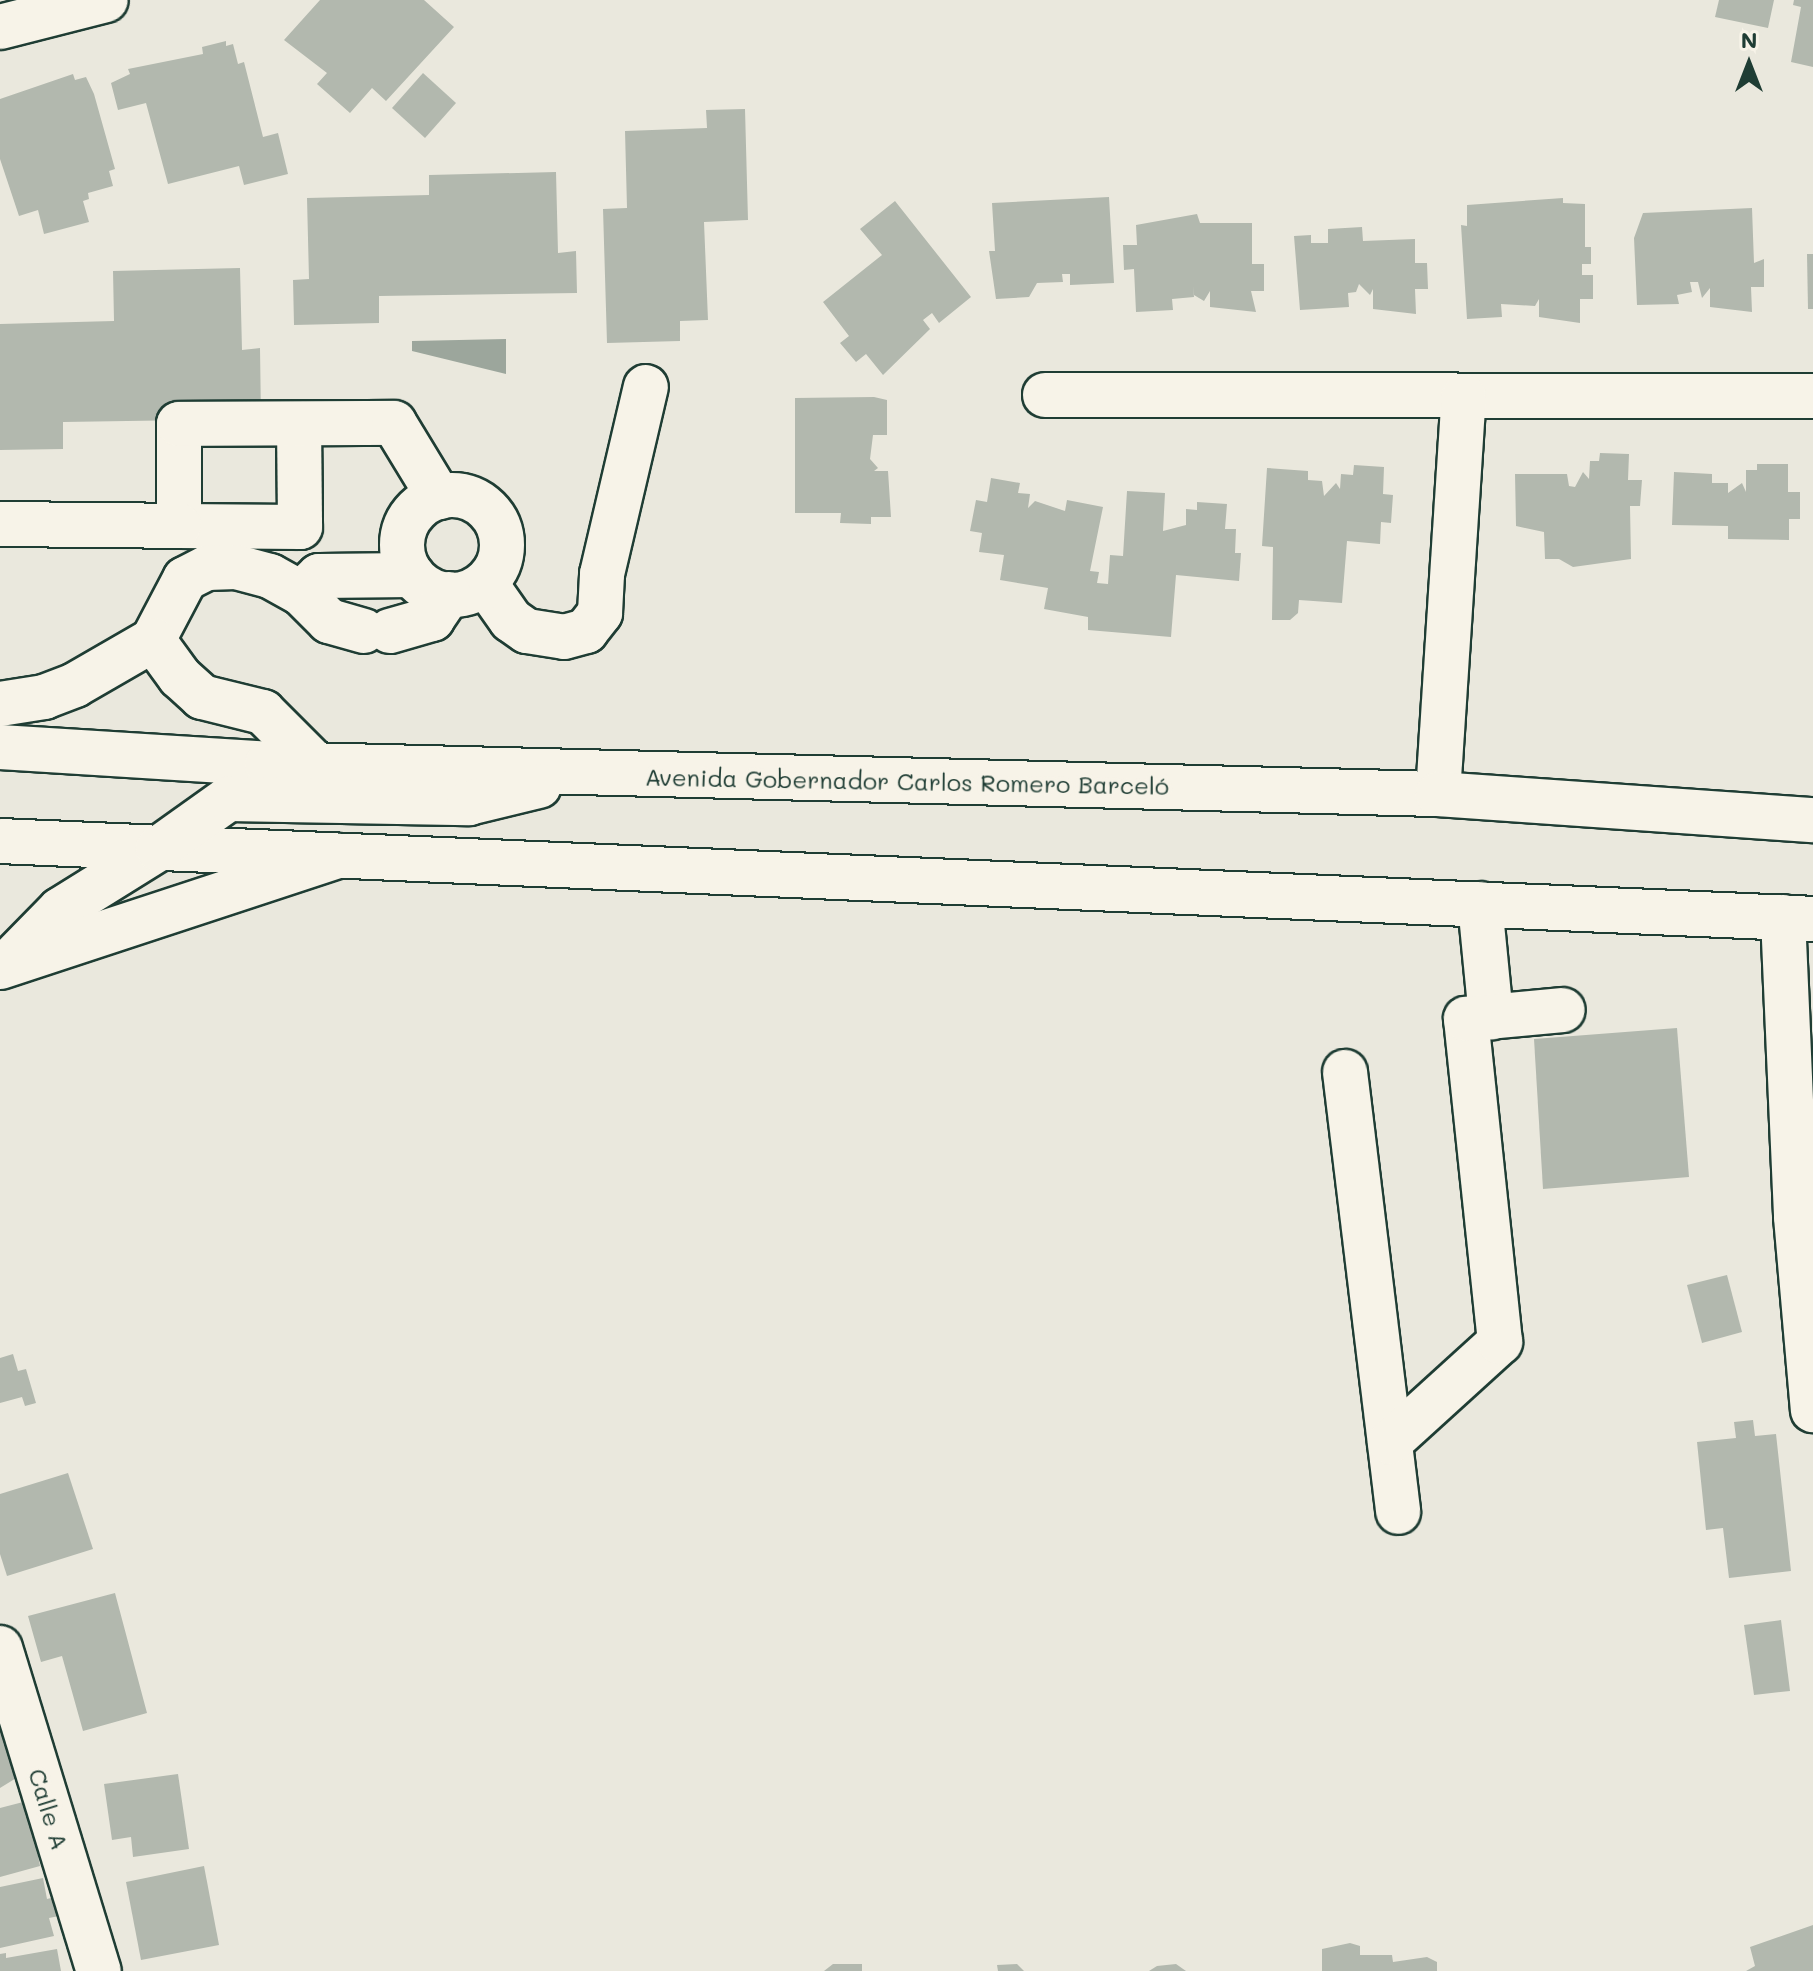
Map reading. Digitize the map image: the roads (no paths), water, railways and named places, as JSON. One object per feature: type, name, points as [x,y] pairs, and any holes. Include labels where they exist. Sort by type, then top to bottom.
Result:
[{"type":"main road","points":[[0,27],[106,0]]},
{"type":"main road","points":[[301,593],[319,576],[448,584],[501,555],[496,522],[472,500],[439,497],[424,504],[405,529],[402,545],[448,584],[527,631],[564,637],[586,631],[600,613],[602,574],[646,387]]},
{"type":"main road","points":[[1045,395],[1813,396]]},
{"type":"main road","points":[[1438,794],[1464,397]]},
{"type":"main road","points":[[179,526],[179,424],[394,423],[439,497]]},
{"type":"main road","points":[[0,524],[300,527],[299,424]]},
{"type":"main road","points":[[0,704],[44,697],[75,685],[153,640],[185,579],[207,568],[236,567],[270,576],[301,593],[329,621],[377,631],[432,619],[448,584]]},
{"type":"main road","points":[[153,640],[180,677],[202,697],[263,712],[317,766]]},
{"type":"main road","name":"Avenida Gobernador Carlos Romero Barceló","points":[[0,747],[317,766],[1438,794],[1813,820]]},
{"type":"main road","points":[[4,964],[60,910],[158,849],[228,799],[469,803],[596,773]]},
{"type":"main road","points":[[0,841],[1798,918],[1796,1217],[1813,1410]]},
{"type":"main road","points":[[4,964],[338,856]]},
{"type":"main road","points":[[1480,904],[1491,1017]]},
{"type":"main road","points":[[1390,1442],[1500,1342],[1466,1019],[1563,1010]]},
{"type":"main road","points":[[1345,1072],[1398,1512]]},
{"type":"main road","name":"Calle A","points":[[0,1648],[99,1971]]}]
